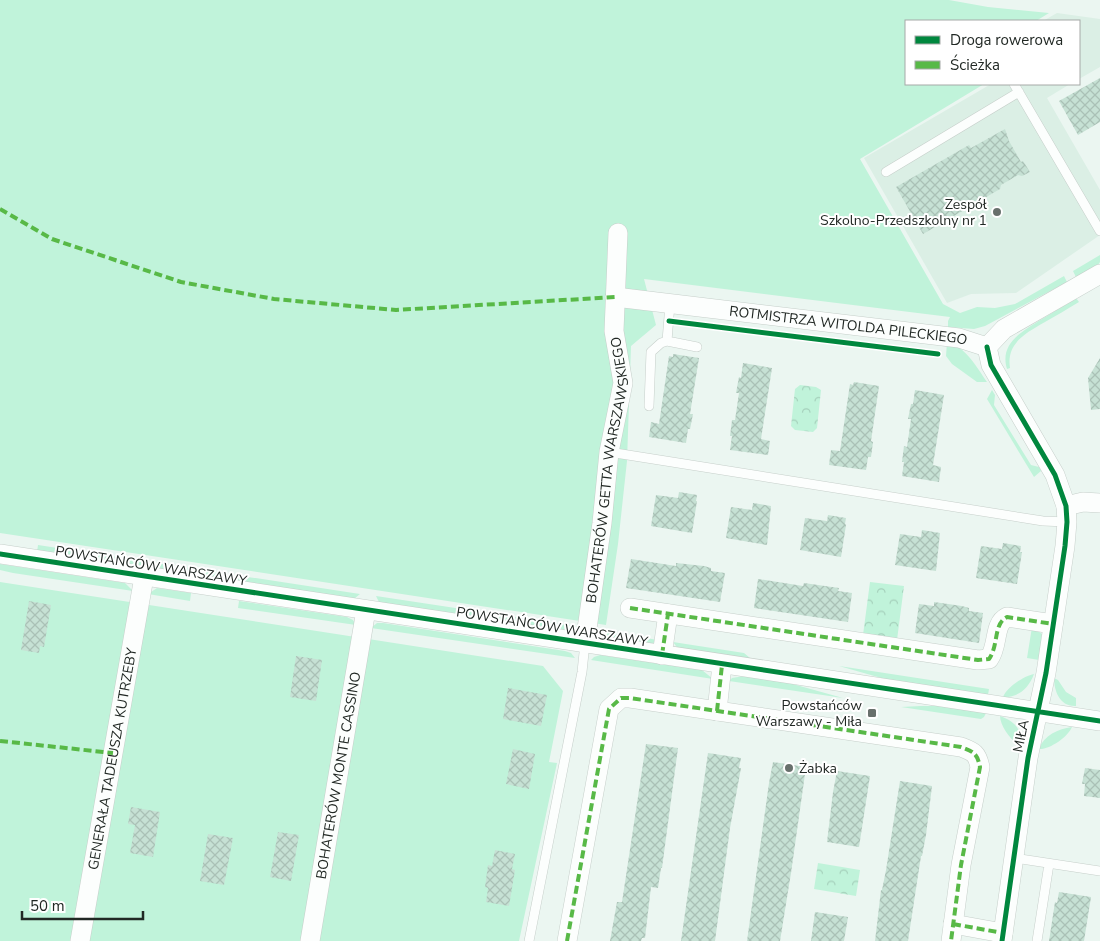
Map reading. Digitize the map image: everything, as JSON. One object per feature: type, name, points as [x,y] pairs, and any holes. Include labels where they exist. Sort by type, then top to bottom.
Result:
[{"type":"street","name":"BOHATERÓW GETTA WARSZAWSKIEGO","points":[[585,644],[602,523],[609,452],[623,383],[614,331],[618,233]]},
{"type":"street","points":[[987,347],[1004,329],[1100,274]]},
{"type":"street","name":"ROTMISTRZA WITOLDA PILECKIEGO","points":[[615,298],[959,338],[987,347],[991,364],[1055,475],[1066,514]]},
{"type":"street","points":[[1066,514],[1083,502],[1100,503]]},
{"type":"street","name":"MIŁA","points":[[1003,937],[1029,754],[1038,712],[1065,546],[1066,514]]},
{"type":"street","name":"POWSTAŃCÓW WARSZAWY","points":[[0,554],[1100,721]]},
{"type":"street","name":"GENERAŁA TADEUSZA KUTRZEBY","points":[[80,941],[144,577]]},
{"type":"street","points":[[630,608],[978,660],[989,660],[994,651],[998,625],[1001,620],[1007,617],[1053,624]]},
{"type":"street","name":"BOHATERÓW MONTE CASSINO","points":[[310,941],[366,610]]},
{"type":"street","points":[[662,655],[668,614]]},
{"type":"street","points":[[717,711],[722,665]]},
{"type":"street","points":[[567,941],[610,708],[621,698],[961,746],[973,751],[978,758],[980,768],[961,865],[952,932],[1003,937]]},
{"type":"lane","points":[[886,172],[1016,88],[1100,231]]},
{"type":"lane","points":[[666,342],[670,304]]},
{"type":"lane","points":[[649,406],[652,352],[661,343],[666,342],[697,347]]},
{"type":"lane","points":[[609,452],[1043,521],[1066,514]]},
{"type":"lane","name":"BOHATERÓW GETTA WARSZAWSKIEGO","points":[[529,941],[582,672],[585,644]]},
{"type":"lane","points":[[1014,858],[1100,871]]},
{"type":"lane","points":[[1037,941],[1049,864]]},
{"type":"shaded area","points":[[1057,13],[1100,19],[1100,67],[1080,78],[1080,20],[1045,20]]},
{"type":"shaded area","name":"Zespół Szkolno-Przedszkolny nr 1","points":[[989,85],[1068,85],[1047,98],[1100,190],[1100,235],[1016,293],[971,294],[947,303],[864,158]]},
{"type":"green space","points":[[0,0],[949,0],[988,7],[1049,13],[1038,20],[905,20],[905,85],[982,85],[860,159],[943,304],[960,313],[977,307],[995,308],[1015,304],[1064,276],[1067,282],[985,326],[974,329],[948,327],[950,317],[644,279],[656,325],[631,346],[627,461],[618,544],[606,625],[0,533]]},
{"type":"green space","points":[[1100,255],[1098,265],[1076,277],[1073,271]]},
{"type":"green space","points":[[1076,298],[1079,302],[1031,330],[1014,345],[1011,352],[1010,368],[1007,369],[1006,352],[1014,339],[1027,328]]},
{"type":"green space","points":[[947,342],[954,344],[965,353],[987,382],[977,382],[952,364],[946,356]]},
{"type":"green space","points":[[800,385],[816,387],[821,390],[817,428],[813,432],[795,430],[791,426],[795,389]]},
{"type":"green space","points":[[992,390],[995,395],[994,405],[1031,465],[1039,467],[1041,471],[1034,477],[987,399]]},
{"type":"green space","points":[[38,545],[360,594],[354,599],[37,552]]},
{"type":"green space","points":[[0,564],[125,583],[133,591],[13,573],[0,570]]},
{"type":"green space","points":[[0,582],[543,666],[563,691],[549,762],[557,763],[519,941],[0,941]]},
{"type":"green space","points":[[870,582],[904,586],[897,640],[863,635]]},
{"type":"green space","points":[[157,588],[191,593],[190,601],[148,594]]},
{"type":"green space","points":[[376,596],[580,627],[570,633],[384,605],[379,602]]},
{"type":"green space","points":[[239,601],[347,617],[353,620],[356,625],[238,608]]},
{"type":"green space","points":[[377,623],[565,651],[571,653],[575,658],[371,628]]},
{"type":"green space","points":[[1032,627],[1042,634],[1039,660],[1027,658]]},
{"type":"green space","points":[[595,630],[658,640],[650,645],[604,639]]},
{"type":"green space","points":[[673,642],[744,653],[750,658],[741,659],[679,650]]},
{"type":"green space","points":[[600,655],[702,670],[713,679],[591,660]]},
{"type":"green space","points":[[839,666],[989,689],[988,695],[892,681]]},
{"type":"green space","points":[[1034,674],[1026,688],[1018,694],[1003,697],[1016,682]]},
{"type":"green space","points":[[744,676],[789,683],[843,698],[729,681],[732,678]]},
{"type":"green space","points":[[1054,678],[1058,680],[1066,692],[1076,698],[1076,706],[1070,706],[1062,701],[1055,688]]},
{"type":"green space","points":[[938,706],[986,713],[981,719],[901,707]]},
{"type":"green space","points":[[1000,716],[1014,723],[1017,727],[1021,735],[1022,746],[1007,734]]},
{"type":"green space","points":[[1072,727],[1067,735],[1058,742],[1039,749],[1048,736],[1062,729]]},
{"type":"green space","points":[[818,863],[860,870],[856,896],[814,889]]},
{"type":"building","points":[[1100,78],[1100,122],[1078,135],[1059,101]]},
{"type":"building","points":[[1005,129],[1009,141],[1021,162],[1023,161],[1030,172],[1022,176],[1018,175],[1001,185],[1000,189],[923,234],[896,187],[969,145],[971,148]]},
{"type":"building","points":[[673,354],[699,358],[690,414],[693,414],[686,443],[649,437],[651,422],[659,424],[669,356],[673,357]]},
{"type":"building","points":[[1100,358],[1100,409],[1091,410],[1088,378]]},
{"type":"building","points":[[743,363],[772,368],[761,439],[770,441],[768,455],[730,450],[732,420],[735,420],[739,393],[736,393]]},
{"type":"building","points":[[854,382],[879,386],[871,441],[873,442],[871,457],[868,457],[866,470],[829,465],[831,450],[840,451],[850,384],[853,385]]},
{"type":"building","points":[[915,390],[944,395],[933,465],[941,467],[939,482],[902,476],[904,446],[907,447],[911,419],[908,419]]},
{"type":"building","points":[[679,492],[697,495],[692,533],[651,526],[656,495],[678,498]]},
{"type":"building","points":[[753,503],[771,506],[767,545],[726,538],[731,507],[752,510]]},
{"type":"building","points":[[828,515],[846,518],[841,557],[800,550],[805,518],[827,521]]},
{"type":"building","points":[[922,530],[940,533],[936,571],[895,565],[900,534],[921,537]]},
{"type":"building","points":[[1003,543],[1021,546],[1020,552],[1022,552],[1017,584],[976,578],[981,546],[1002,549]]},
{"type":"building","points":[[631,559],[676,566],[676,563],[704,566],[711,568],[711,571],[725,573],[720,602],[626,588]]},
{"type":"building","points":[[758,579],[803,586],[804,583],[839,588],[838,591],[852,593],[848,622],[754,608]]},
{"type":"building","points":[[29,601],[51,605],[44,647],[40,646],[39,653],[21,650]]},
{"type":"building","points":[[934,602],[962,606],[969,608],[969,611],[983,613],[979,643],[915,633],[919,604],[934,606]]},
{"type":"building","points":[[296,656],[322,660],[316,701],[290,697]]},
{"type":"building","points":[[508,688],[547,695],[541,726],[503,719]]},
{"type":"building","points":[[646,744],[678,748],[662,868],[658,888],[651,887],[645,938],[642,938],[641,941],[610,941],[617,902],[622,902]]},
{"type":"building","points":[[513,749],[535,754],[529,789],[506,784]]},
{"type":"building","points":[[708,753],[741,758],[739,768],[741,768],[730,828],[715,941],[681,941]]},
{"type":"building","points":[[773,762],[806,767],[791,873],[780,941],[747,941],[769,783]]},
{"type":"building","points":[[1085,768],[1100,770],[1100,798],[1084,796],[1085,784],[1082,784]]},
{"type":"building","points":[[837,771],[870,776],[859,847],[827,842]]},
{"type":"building","points":[[900,781],[932,786],[926,835],[908,941],[875,941],[881,890]]},
{"type":"building","points":[[131,807],[160,812],[153,857],[130,853],[135,825],[128,824]]},
{"type":"building","points":[[278,832],[299,835],[291,881],[270,877]]},
{"type":"building","points":[[208,834],[233,838],[224,885],[200,881]]},
{"type":"building","points":[[495,850],[515,854],[512,869],[515,870],[509,906],[486,902],[488,888],[485,887],[488,865],[492,866]]},
{"type":"building","points":[[1059,892],[1091,897],[1084,941],[1049,941],[1055,902],[1057,903]]},
{"type":"building","points":[[815,912],[848,917],[844,941],[811,941]]},
{"type":"marked path","points":[[0,209],[52,239],[181,282],[274,299],[396,310],[615,297]]},
{"type":"marked path","points":[[630,608],[978,660],[989,659],[1000,625],[1007,617],[1053,624]]},
{"type":"marked path","points":[[662,655],[668,614]]},
{"type":"marked path","points":[[717,711],[722,665]]},
{"type":"marked path","points":[[567,941],[609,709],[621,698],[961,747],[972,752],[978,759],[980,767],[961,865],[951,941]]},
{"type":"marked path","points":[[0,741],[113,753]]},
{"type":"marked path","points":[[953,924],[1003,933]]},
{"type":"cycle path","points":[[669,321],[938,354]]},
{"type":"cycle path","points":[[987,347],[991,365],[1055,475],[1066,506],[1067,522],[1046,673],[1028,758],[1002,941]]},
{"type":"cycle path","points":[[0,554],[1100,721]]},
{"type":"place","name":"Zespół Szkolno-Przedszkolny nr 1","points":[[997,212]]},
{"type":"place","name":"Powstańców Warszawy - Miła","points":[[872,713]]},
{"type":"place","name":"Żabka","points":[[789,768]]}]
